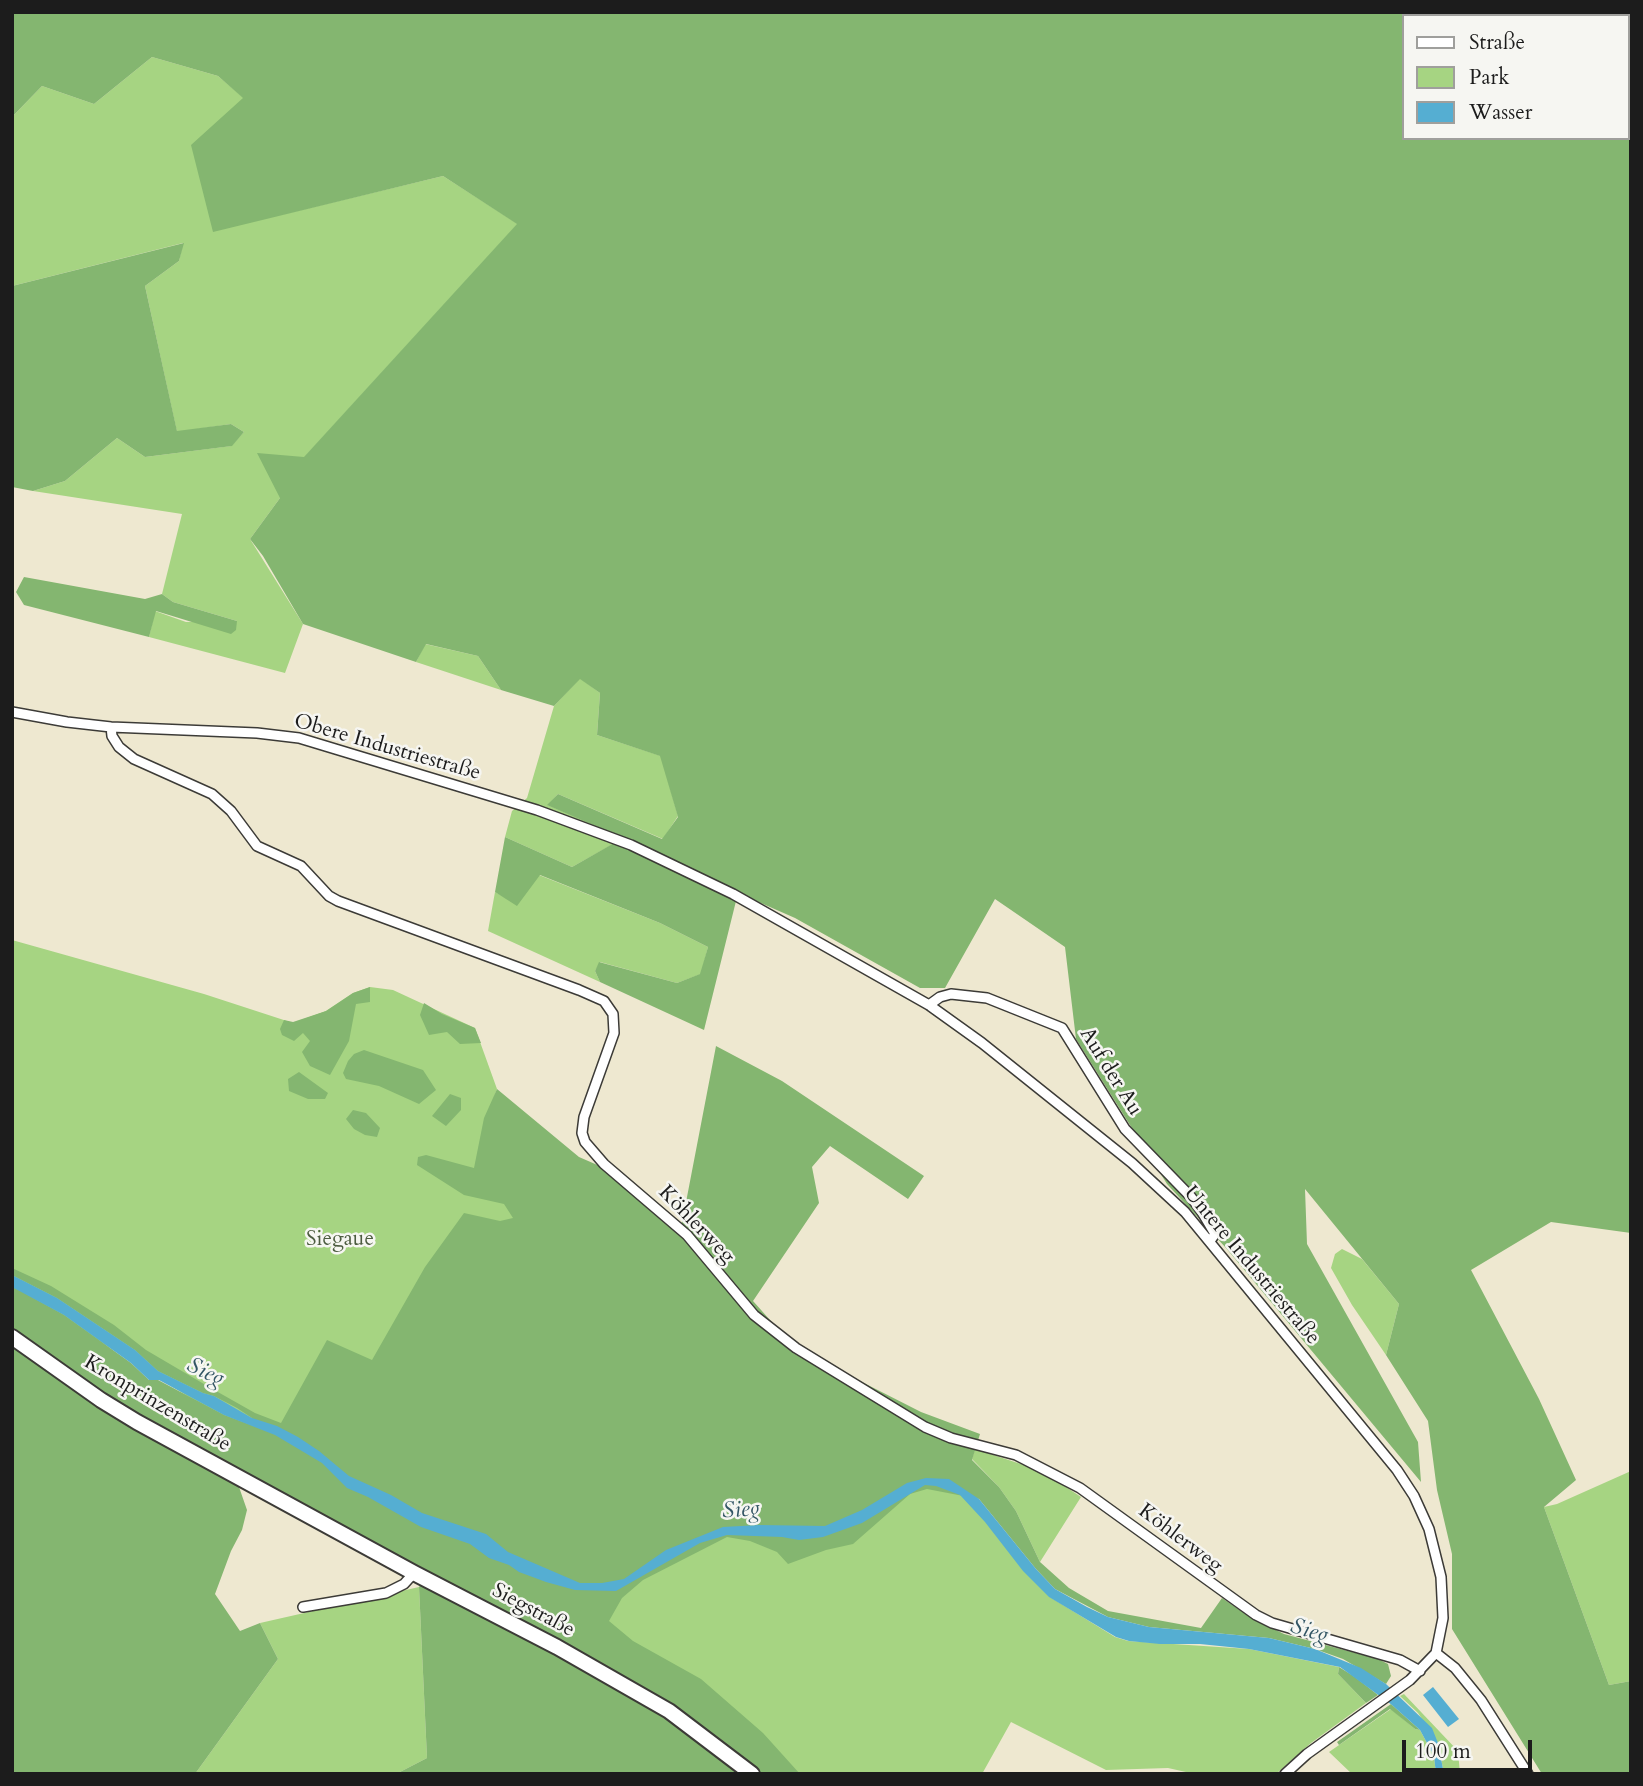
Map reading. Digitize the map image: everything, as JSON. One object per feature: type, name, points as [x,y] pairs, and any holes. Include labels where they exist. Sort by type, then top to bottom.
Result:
[{"type":"main road","name":"Kronprinzenstraße","points":[[12,1337],[137,1422],[283,1502]]},
{"type":"main road","name":"Siegstraße","points":[[283,1502],[557,1647],[660,1706],[752,1774]]},
{"type":"street","name":"Obere Industriestraße","points":[[12,712],[111,727],[265,733],[299,738],[575,823],[675,864],[733,894]]},
{"type":"street","name":"Köhlerweg","points":[[111,727],[118,747],[134,759],[202,789],[222,801],[257,846],[301,866],[338,901],[604,1001],[613,1014],[614,1033],[584,1117],[582,1133],[585,1142],[604,1164],[687,1235],[754,1315],[796,1348],[925,1427],[1016,1455],[1071,1483],[1256,1615],[1272,1623],[1391,1657],[1420,1671]]},
{"type":"street","name":"Untere Industriestraße","points":[[733,894],[929,1005],[989,1048],[1172,1198],[1397,1469],[1414,1496],[1429,1529],[1441,1577],[1443,1618],[1436,1653]]},
{"type":"street","name":"Auf der Au","points":[[929,1005],[940,997],[951,994],[988,998],[1062,1028],[1125,1129],[1202,1212],[1215,1234],[1210,1241]]},
{"type":"street","points":[[303,1607],[386,1593],[404,1584],[414,1573]]},
{"type":"street","points":[[1285,1774],[1317,1747],[1401,1688],[1436,1653],[1455,1668],[1481,1700],[1528,1774]]},
{"type":"green space","points":[[12,12],[1631,12],[1631,1233],[1551,1222],[1471,1270],[1539,1399],[1576,1480],[1544,1507],[1609,1685],[1631,1681],[1631,1774],[1542,1774],[1452,1629],[1452,1554],[1437,1490],[1428,1421],[1386,1355],[1399,1304],[1305,1189],[1307,1244],[1418,1442],[1421,1482],[1226,1248],[1167,1184],[1076,1039],[1065,947],[995,899],[945,988],[920,988],[795,918],[738,893],[704,1030],[600,982],[595,971],[599,962],[677,983],[700,974],[708,947],[660,923],[540,875],[517,906],[495,892],[505,837],[572,867],[623,838],[547,805],[558,794],[662,839],[678,817],[660,756],[597,735],[600,693],[580,679],[554,706],[501,690],[478,656],[426,644],[416,662],[303,624],[250,539],[280,498],[257,453],[304,457],[517,224],[443,176],[213,232],[191,145],[243,98],[218,76],[152,57],[94,104],[42,86],[12,117]]},
{"type":"green space","points":[[152,57],[218,76],[244,98],[213,231],[443,176],[518,224],[304,458],[280,498],[250,539],[303,624],[285,673],[149,637],[155,611],[186,622],[237,621],[173,602],[162,594],[182,514],[33,491],[65,481],[117,438],[145,457],[231,446],[244,432],[231,424],[177,432],[145,286],[179,261],[183,243],[12,286],[12,117],[42,86],[94,104]]},
{"type":"green space","points":[[184,243],[179,261],[145,286],[177,431],[231,424],[244,432],[232,446],[145,457],[117,438],[65,481],[33,491],[12,487],[12,286]]},
{"type":"green space","points":[[24,577],[145,599],[162,594],[173,602],[237,621],[236,630],[231,634],[156,611],[149,637],[24,605],[16,592]]},
{"type":"green space","points":[[425,644],[478,656],[501,690],[416,662]]},
{"type":"green space","points":[[580,678],[600,693],[597,735],[661,756],[678,816],[663,839],[558,794],[548,805],[624,838],[572,867],[505,837],[512,811],[527,798],[554,706]]},
{"type":"green space","points":[[539,875],[660,923],[708,947],[701,974],[677,983],[600,962],[595,971],[600,982],[488,931],[495,892],[508,899]]},
{"type":"green space","name":"Siegaue","points":[[12,940],[204,994],[293,1023],[326,1011],[353,993],[370,987],[393,990],[475,1028],[497,1089],[494,1097],[669,1239],[953,1479],[1050,1597],[1115,1637],[1128,1641],[1249,1649],[1339,1667],[1338,1674],[1366,1703],[1311,1743],[1276,1774],[1195,1774],[1168,1768],[1106,1770],[1011,1722],[982,1774],[796,1774],[12,1287]]},
{"type":"green space","points":[[370,987],[370,1002],[356,1004],[349,1041],[330,1075],[310,1066],[302,1052],[310,1041],[303,1033],[294,1041],[282,1035],[280,1029],[284,1020],[293,1022],[326,1011],[353,993]]},
{"type":"green space","points":[[424,1003],[475,1028],[481,1043],[460,1044],[447,1032],[429,1035],[420,1015]]},
{"type":"green space","points":[[716,1046],[782,1081],[924,1176],[908,1199],[830,1146],[812,1167],[819,1203],[753,1301],[795,1348],[921,1412],[980,1434],[972,1460],[999,1487],[1016,1511],[1040,1562],[1069,1588],[1108,1611],[1201,1628],[1222,1598],[1250,1617],[1284,1634],[1388,1664],[1391,1676],[1386,1684],[1343,1659],[1315,1649],[1269,1638],[1149,1627],[1108,1617],[1055,1589],[979,1499],[927,1489],[910,1494],[853,1544],[826,1550],[788,1564],[777,1552],[750,1541],[727,1537],[643,1580],[622,1598],[609,1621],[633,1641],[701,1679],[763,1733],[800,1774],[396,1774],[427,1758],[419,1587],[430,1573],[120,1403],[12,1329],[12,1286],[64,1315],[131,1363],[149,1380],[158,1380],[224,1415],[254,1426],[252,1418],[237,1408],[158,1371],[135,1350],[57,1298],[12,1275],[12,1268],[51,1286],[114,1325],[146,1350],[209,1387],[255,1413],[281,1423],[327,1340],[372,1360],[425,1267],[464,1213],[500,1221],[513,1218],[504,1204],[464,1195],[417,1165],[418,1157],[426,1155],[474,1168],[484,1118],[497,1089],[579,1157],[602,1167],[682,1223]]},
{"type":"green space","points":[[364,1050],[423,1070],[436,1090],[419,1104],[379,1086],[346,1079],[343,1073],[348,1061],[354,1054]]},
{"type":"green space","points":[[299,1072],[328,1093],[325,1099],[308,1099],[289,1091],[288,1079]]},
{"type":"green space","points":[[450,1094],[461,1098],[461,1110],[446,1126],[432,1116]]},
{"type":"green space","points":[[353,1110],[366,1113],[380,1128],[377,1137],[354,1129],[346,1119]]},
{"type":"green space","points":[[1342,1249],[1362,1259],[1399,1304],[1386,1355],[1331,1268],[1335,1254]]},
{"type":"green space","points":[[12,1347],[109,1414],[239,1487],[247,1510],[242,1530],[215,1594],[240,1631],[260,1623],[278,1659],[195,1774],[12,1774]]},
{"type":"green space","points":[[975,1449],[1033,1468],[1081,1497],[1040,1562],[1016,1511],[999,1487],[972,1459]]},
{"type":"green space","points":[[1631,1471],[1631,1681],[1609,1685],[1544,1507],[1557,1504]]},
{"type":"green space","points":[[419,1587],[427,1758],[396,1774],[195,1774],[278,1659],[260,1623]]},
{"type":"green space","points":[[1339,1667],[1378,1695],[1366,1703],[1338,1674]]},
{"type":"green space","points":[[1404,1694],[1458,1751],[1460,1774],[1444,1774],[1438,1743],[1418,1713],[1400,1696]]},
{"type":"green space","points":[[1391,1704],[1420,1730],[1390,1709],[1339,1745],[1337,1742]]},
{"type":"green space","points":[[1391,1709],[1415,1729],[1420,1730],[1434,1756],[1436,1774],[1352,1774],[1329,1752]]},
{"type":"water","points":[[12,1275],[57,1298],[135,1350],[158,1371],[214,1396],[252,1418],[277,1426],[298,1437],[349,1476],[422,1513],[486,1534],[508,1552],[580,1583],[624,1579],[666,1550],[723,1527],[825,1526],[862,1510],[907,1483],[926,1478],[949,1479],[979,1499],[1055,1589],[1108,1617],[1149,1627],[1269,1638],[1315,1649],[1361,1668],[1386,1684],[1432,1728],[1444,1774],[1436,1774],[1434,1756],[1420,1730],[1392,1705],[1340,1667],[1249,1649],[1200,1644],[1160,1644],[1116,1637],[1049,1597],[1023,1571],[960,1495],[936,1486],[925,1485],[862,1523],[823,1537],[799,1540],[727,1535],[700,1543],[616,1591],[575,1590],[546,1582],[489,1558],[470,1544],[421,1527],[347,1488],[322,1463],[275,1435],[224,1415],[159,1380],[149,1380],[131,1363],[64,1315],[12,1287]]},
{"type":"water","points":[[1433,1687],[1459,1719],[1448,1727],[1423,1695]]},
{"type":"waterway","points":[[1409,12],[1414,14]]},
{"type":"water label","name":"Sieg","points":[[205,1373]]},
{"type":"water label","name":"Sieg","points":[[741,1511]]},
{"type":"water label","name":"Sieg","points":[[1309,1632]]}]
